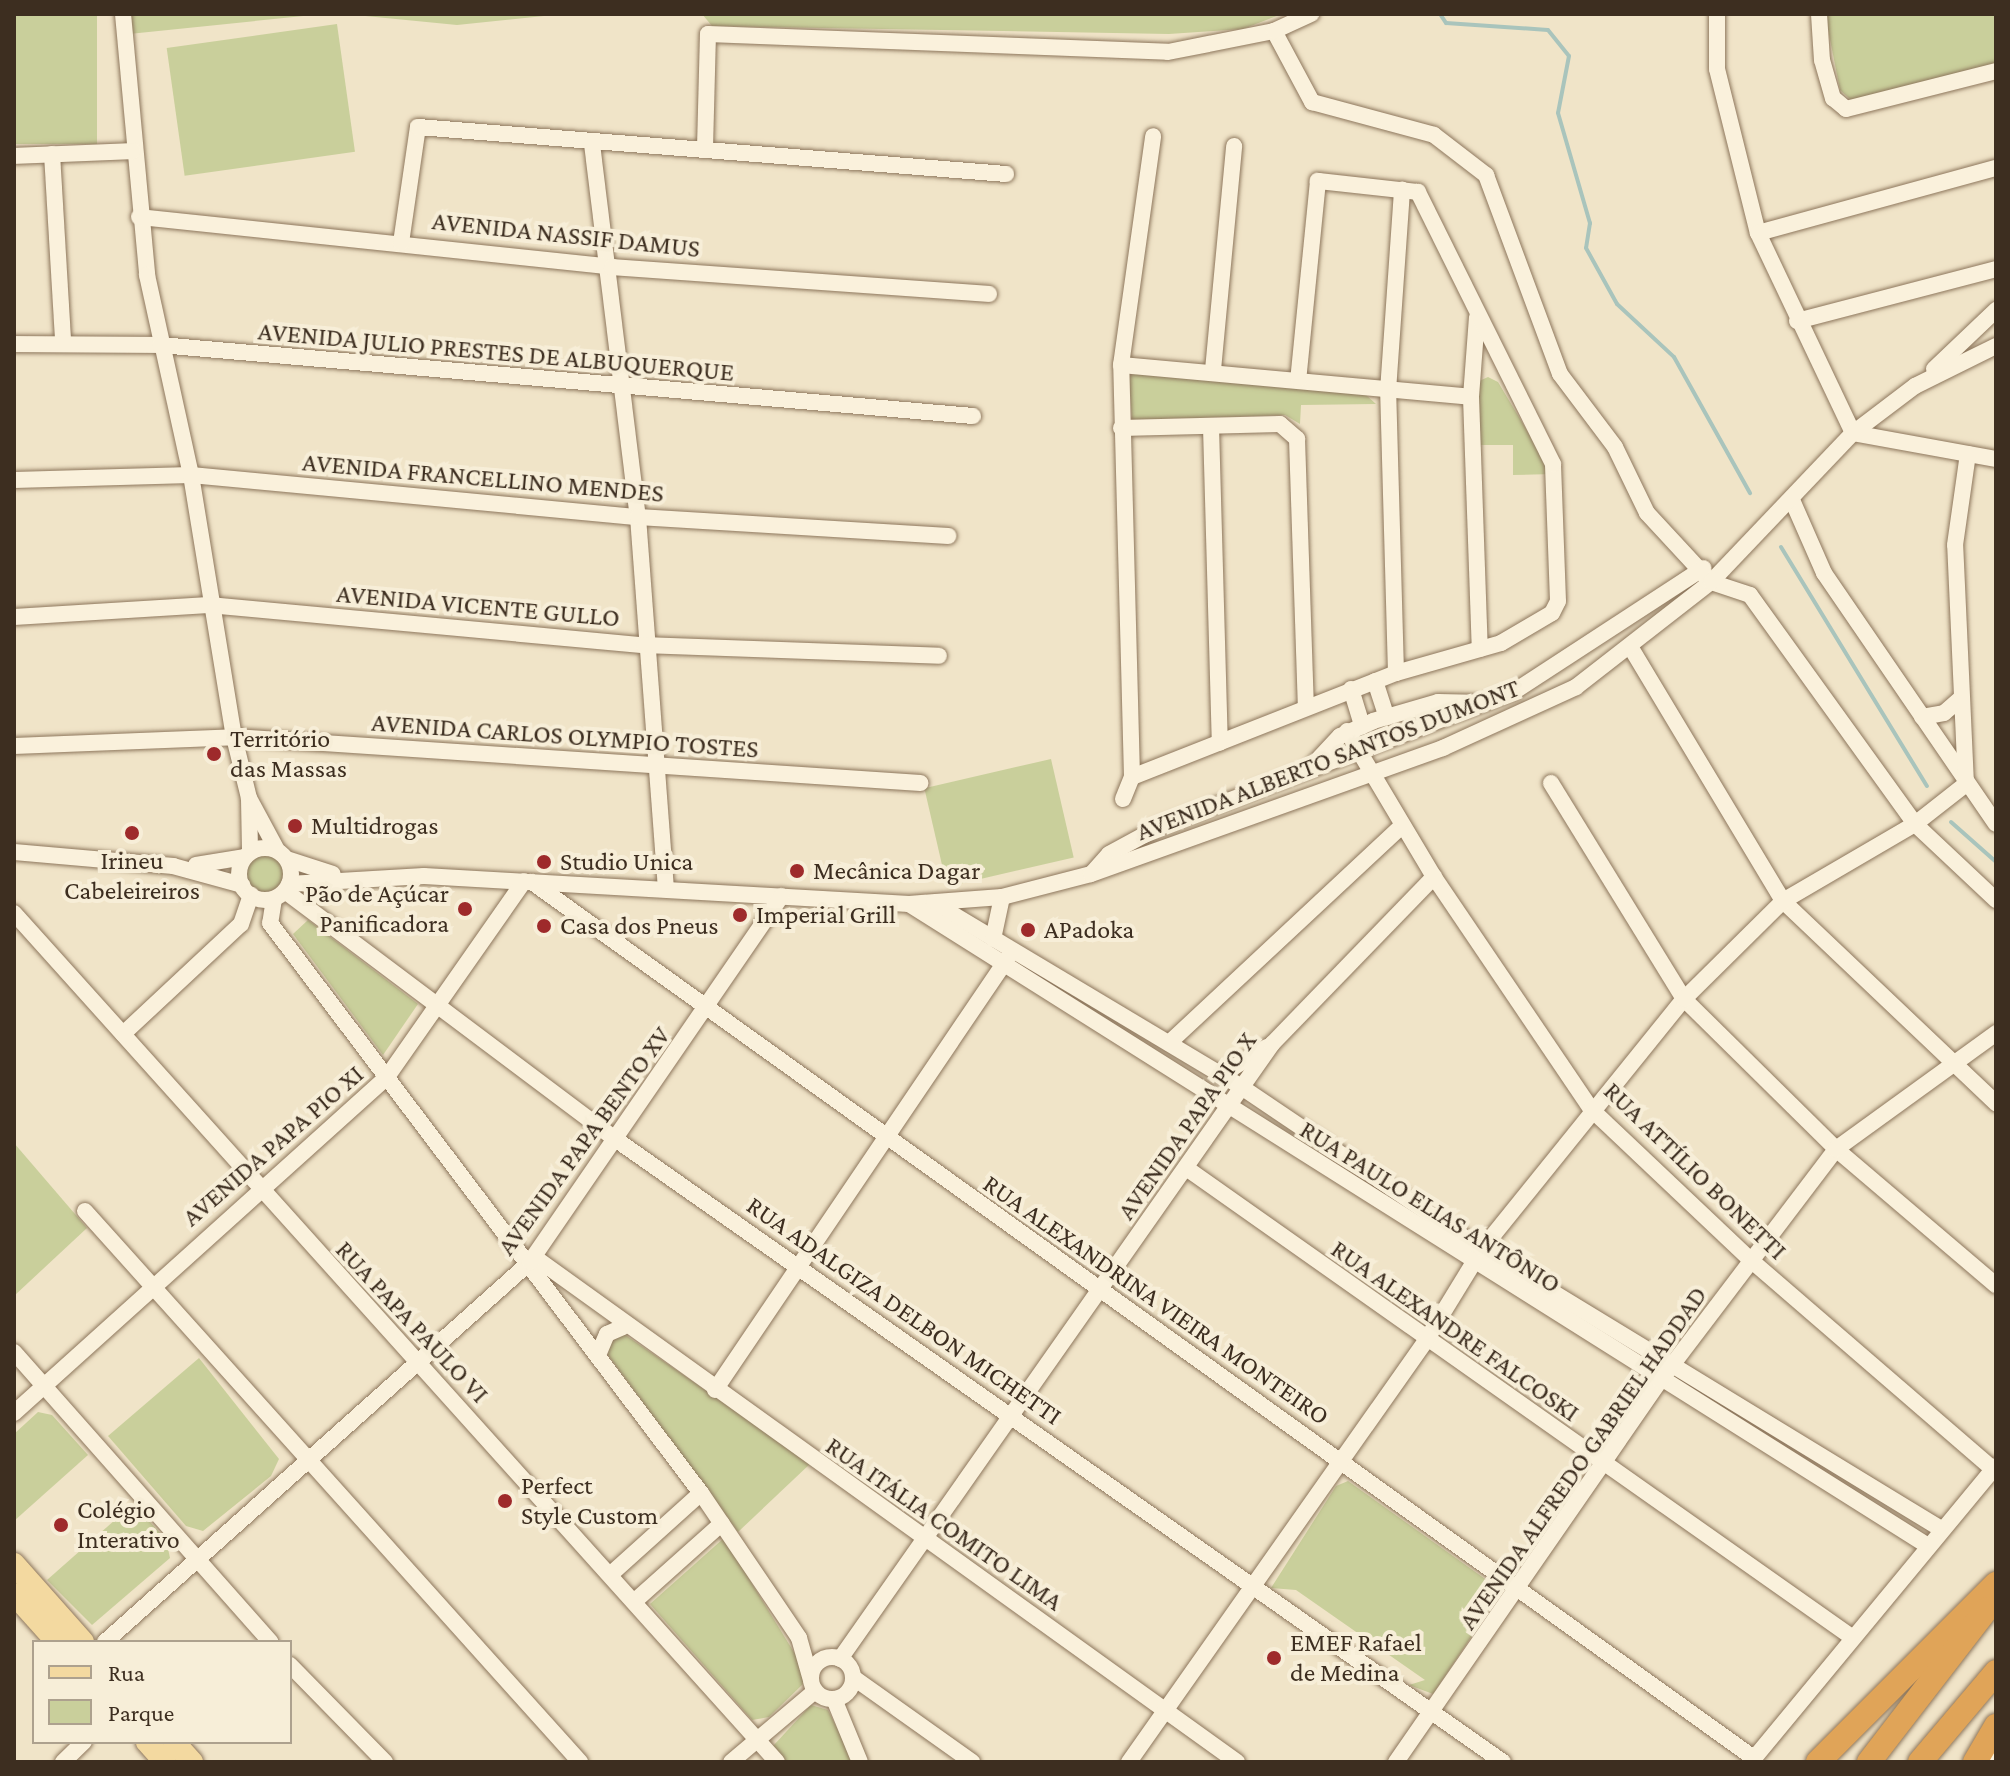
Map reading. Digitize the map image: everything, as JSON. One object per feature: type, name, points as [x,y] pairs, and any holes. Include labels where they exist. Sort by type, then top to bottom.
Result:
[{"type":"highway","points":[[1818,1762],[1996,1584]]},
{"type":"highway","points":[[1869,1762],[1996,1598]]},
{"type":"highway","points":[[1920,1762],[1996,1672]]},
{"type":"highway","points":[[1975,1762],[1996,1726]]},
{"type":"main road","points":[[14,1564],[81,1640]]},
{"type":"main road","points":[[14,1594],[55,1640]]},
{"type":"main road","points":[[149,1744],[165,1762]]},
{"type":"main road","points":[[176,1744],[192,1762]]},
{"type":"street","points":[[123,14],[139,217],[160,345],[191,475],[209,605],[249,798],[246,890],[241,924],[123,1034]]},
{"type":"street","points":[[705,148],[708,34],[1168,52],[1274,31],[1311,14]]},
{"type":"street","points":[[1717,14],[1721,94],[1758,233],[1797,321],[1853,433],[1996,459]]},
{"type":"street","points":[[1819,14],[1822,60],[1843,108],[1996,71]]},
{"type":"street","points":[[1274,31],[1312,102],[1434,135],[1486,175],[1560,374],[1615,447],[1647,513],[1697,571],[1711,582],[1750,595],[1915,824],[1996,900]]},
{"type":"street","points":[[401,243],[418,127],[592,144],[705,148],[1006,174]]},
{"type":"street","points":[[1123,799],[1132,777],[1121,365],[1153,136]]},
{"type":"street","points":[[592,144],[612,267],[638,517],[644,645],[658,768],[666,889]]},
{"type":"street","points":[[1213,370],[1234,146]]},
{"type":"street","points":[[14,156],[133,151]]},
{"type":"street","points":[[52,154],[63,341]]},
{"type":"street","points":[[1758,233],[1996,168]]},
{"type":"street","points":[[1132,777],[1351,689],[1480,649],[1552,613],[1558,601],[1553,464],[1418,192],[1318,181],[1298,380]]},
{"type":"street","points":[[1396,673],[1388,391],[1402,189]]},
{"type":"street","name":"AVENIDA NASSIF DAMUS","points":[[139,217],[612,267],[989,294]]},
{"type":"street","points":[[1797,321],[1996,269]]},
{"type":"street","points":[[1915,386],[1996,310]]},
{"type":"street","points":[[1477,316],[1471,397],[1480,649]]},
{"type":"street","name":"AVENIDA JULIO PRESTES DE ALBUQUERQUE","points":[[14,344],[63,341],[160,345],[624,390],[973,416]]},
{"type":"street","name":"AVENIDA ALBERTO SANTOS DUMONT","points":[[283,891],[346,878],[528,881],[909,904],[1002,897],[1091,874],[1443,748],[1525,715],[1631,648],[1711,582],[1725,562],[1792,500],[1853,433],[1915,386],[1996,346]]},
{"type":"street","points":[[1121,365],[1213,370],[1388,391],[1471,397]]},
{"type":"street","points":[[1473,372],[1503,365]]},
{"type":"street","points":[[1121,428],[1280,424],[1297,439],[1306,707]]},
{"type":"street","points":[[1211,427],[1220,743]]},
{"type":"street","points":[[1966,784],[1955,545],[1968,454]]},
{"type":"street","name":"AVENIDA FRANCELLINO MENDES","points":[[14,480],[191,475],[638,517],[948,536]]},
{"type":"street","points":[[1792,500],[1824,573],[1996,824]]},
{"type":"street","name":"AVENIDA ALBERTO SANTOS DUMONT","points":[[1091,874],[1109,854],[1157,828],[1491,703],[1555,670],[1697,571],[1725,562]]},
{"type":"street","name":"AVENIDA VICENTE GULLO","points":[[14,617],[209,605],[644,645],[939,656]]},
{"type":"street","points":[[1631,648],[1783,901],[1951,1065],[1996,1103]]},
{"type":"street","points":[[1375,681],[1387,717]]},
{"type":"street","name":"RUA ATTÍLIO BONETTI","points":[[1351,689],[1355,754],[1591,1109],[1753,1262],[1995,1468]]},
{"type":"street","points":[[1922,717],[1944,713],[1961,698]]},
{"type":"street","points":[[1307,772],[1354,729],[1424,705],[1491,703]]},
{"type":"street","points":[[1424,705],[1443,748]]},
{"type":"street","name":"AVENIDA CARLOS OLYMPIO TOSTES","points":[[14,746],[234,737],[658,768],[920,783]]},
{"type":"street","points":[[1551,783],[1684,999],[1836,1149],[1996,1285]]},
{"type":"street","points":[[1129,1762],[1249,1584],[1425,1342],[1478,1256],[1591,1109],[1684,999],[1783,901],[1915,824],[1966,784]]},
{"type":"street","points":[[249,798],[282,854],[283,891],[270,923],[530,1257],[598,1355],[701,1493],[799,1638],[813,1686],[834,1699],[860,1762]]},
{"type":"street","points":[[1169,1043],[1402,826]]},
{"type":"street","points":[[14,852],[173,866],[246,890],[283,891]]},
{"type":"street","points":[[173,866],[248,855],[282,854]]},
{"type":"street","name":"AVENIDA ALBERTO SANTOS DUMONT","points":[[282,854],[346,878]]},
{"type":"street","name":"AVENIDA PAPA PIO X","points":[[813,1686],[813,1668],[834,1658],[1189,1170],[1272,1044],[1434,877]]},
{"type":"street","name":"AVENIDA PAPA PIO XI","points":[[14,1413],[152,1285],[387,1077],[439,1009],[528,881]]},
{"type":"street","name":"RUA ALEXANDRINA VIEIRA MONTEIRO","points":[[528,881],[886,1141],[1101,1289],[1340,1460],[1752,1760]]},
{"type":"street","name":"RUA ADALGIZA DELBON MICHETTI","points":[[283,891],[618,1141],[796,1267],[1011,1412],[1503,1762]]},
{"type":"street","name":"AVENIDA PAPA BENTO XV","points":[[107,1640],[312,1460],[530,1257],[618,1141],[709,1012],[782,896]]},
{"type":"street","points":[[993,939],[1002,897]]},
{"type":"street","name":"RUA PAULO ELIAS ANTÔNIO","points":[[934,903],[1243,1088],[1660,1381],[1928,1546]]},
{"type":"street","name":"RUA PAULO ELIAS ANTÔNIO","points":[[909,904],[1231,1110],[1478,1256],[1672,1365],[1941,1529]]},
{"type":"street","name":"RUA PAPA PAULO VI","points":[[14,913],[259,1189],[636,1600],[777,1762]]},
{"type":"street","points":[[715,1390],[1012,951]]},
{"type":"street","name":"AVENIDA ALFREDO GABRIEL HADDAD","points":[[1396,1762],[1521,1591],[1660,1381],[1836,1149],[1996,1033]]},
{"type":"street","points":[[1221,1075],[1272,1044]]},
{"type":"street","name":"RUA ALEXANDRE FALCOSKI","points":[[1189,1170],[1425,1342],[1853,1638]]},
{"type":"street","points":[[85,1211],[312,1460],[580,1762]]},
{"type":"street","name":"RUA ITÁLIA COMITO LIMA","points":[[530,1257],[623,1327],[1237,1762]]},
{"type":"street","points":[[598,1355],[607,1334],[623,1327]]},
{"type":"street","points":[[14,1352],[201,1557],[269,1640]]},
{"type":"street","points":[[1752,1760],[1941,1529],[1995,1468]]},
{"type":"street","points":[[611,1574],[701,1493]]},
{"type":"street","points":[[636,1600],[722,1523]]},
{"type":"street","points":[[799,1638],[834,1658],[854,1678],[972,1762]]},
{"type":"street","points":[[292,1667],[385,1762]]},
{"type":"street","points":[[834,1699],[854,1678]]},
{"type":"street","points":[[731,1762],[813,1686]]},
{"type":"street","points":[[63,1762],[82,1744]]},
{"type":"street","points":[[1990,1762],[1996,1755]]},
{"type":"green space","points":[[14,14],[97,14],[97,144],[14,144]]},
{"type":"green space","points":[[128,14],[323,14],[129,34]]},
{"type":"green space","points":[[345,14],[563,14],[457,25]]},
{"type":"green space","points":[[702,14],[1282,14],[1243,29],[1169,34],[712,26]]},
{"type":"green space","points":[[1825,14],[1996,14],[1996,67],[1851,100],[1840,90]]},
{"type":"green space","points":[[337,24],[355,152],[185,176],[167,48]]},
{"type":"green space","points":[[1138,372],[1365,394],[1376,404],[1301,405],[1300,424],[1285,415],[1132,420],[1129,376]]},
{"type":"green space","points":[[1488,377],[1498,382],[1553,474],[1513,475],[1513,445],[1475,445],[1477,382]]},
{"type":"green space","points":[[1051,759],[1074,857],[947,887],[924,788]]},
{"type":"green space","points":[[265,854],[279,859],[284,873],[279,887],[265,892],[251,887],[246,873],[251,859]]},
{"type":"green space","points":[[308,920],[418,1004],[383,1055],[293,934]]},
{"type":"green space","points":[[14,1143],[87,1228],[14,1296]]},
{"type":"green space","points":[[624,1334],[811,1463],[738,1532],[608,1355],[610,1341]]},
{"type":"green space","points":[[199,1358],[279,1459],[271,1476],[203,1531],[186,1526],[108,1436]]},
{"type":"green space","points":[[38,1412],[52,1415],[88,1455],[14,1521],[14,1434]]},
{"type":"green space","points":[[1348,1481],[1502,1591],[1433,1694],[1409,1685],[1425,1680],[1296,1590],[1271,1588],[1336,1486]]},
{"type":"green space","points":[[133,1504],[166,1539],[170,1558],[92,1625],[47,1580]]},
{"type":"green space","points":[[724,1538],[803,1667],[804,1683],[769,1717],[752,1720],[650,1604]]},
{"type":"green space","points":[[811,1705],[828,1710],[854,1762],[787,1762],[773,1746]]},
{"type":"waterway","points":[[1440,14],[1446,23],[1548,30],[1569,56],[1558,113],[1590,223],[1586,248],[1617,304],[1674,357],[1750,493]]},
{"type":"waterway","points":[[1781,547],[1927,786]]},
{"type":"waterway","points":[[1951,822],[1996,862]]},
{"type":"place","name":"Território das Massas","points":[[214,754]]},
{"type":"place","name":"Multidrogas","points":[[295,826]]},
{"type":"place","name":"Irineu Cabeleireiros","points":[[132,833]]},
{"type":"place","name":"Studio Unica","points":[[544,862]]},
{"type":"place","name":"Mecânica Dagar","points":[[797,871]]},
{"type":"place","name":"Pão de Açúcar Panificadora","points":[[465,909]]},
{"type":"place","name":"Imperial Grill","points":[[740,915]]},
{"type":"place","name":"Casa dos Pneus","points":[[544,926]]},
{"type":"place","name":"APadoka","points":[[1028,930]]},
{"type":"place","name":"Perfect Style Custom","points":[[505,1501]]},
{"type":"place","name":"Colégio Interativo","points":[[61,1525]]},
{"type":"place","name":"EMEF Rafael de Medina","points":[[1274,1658]]}]
